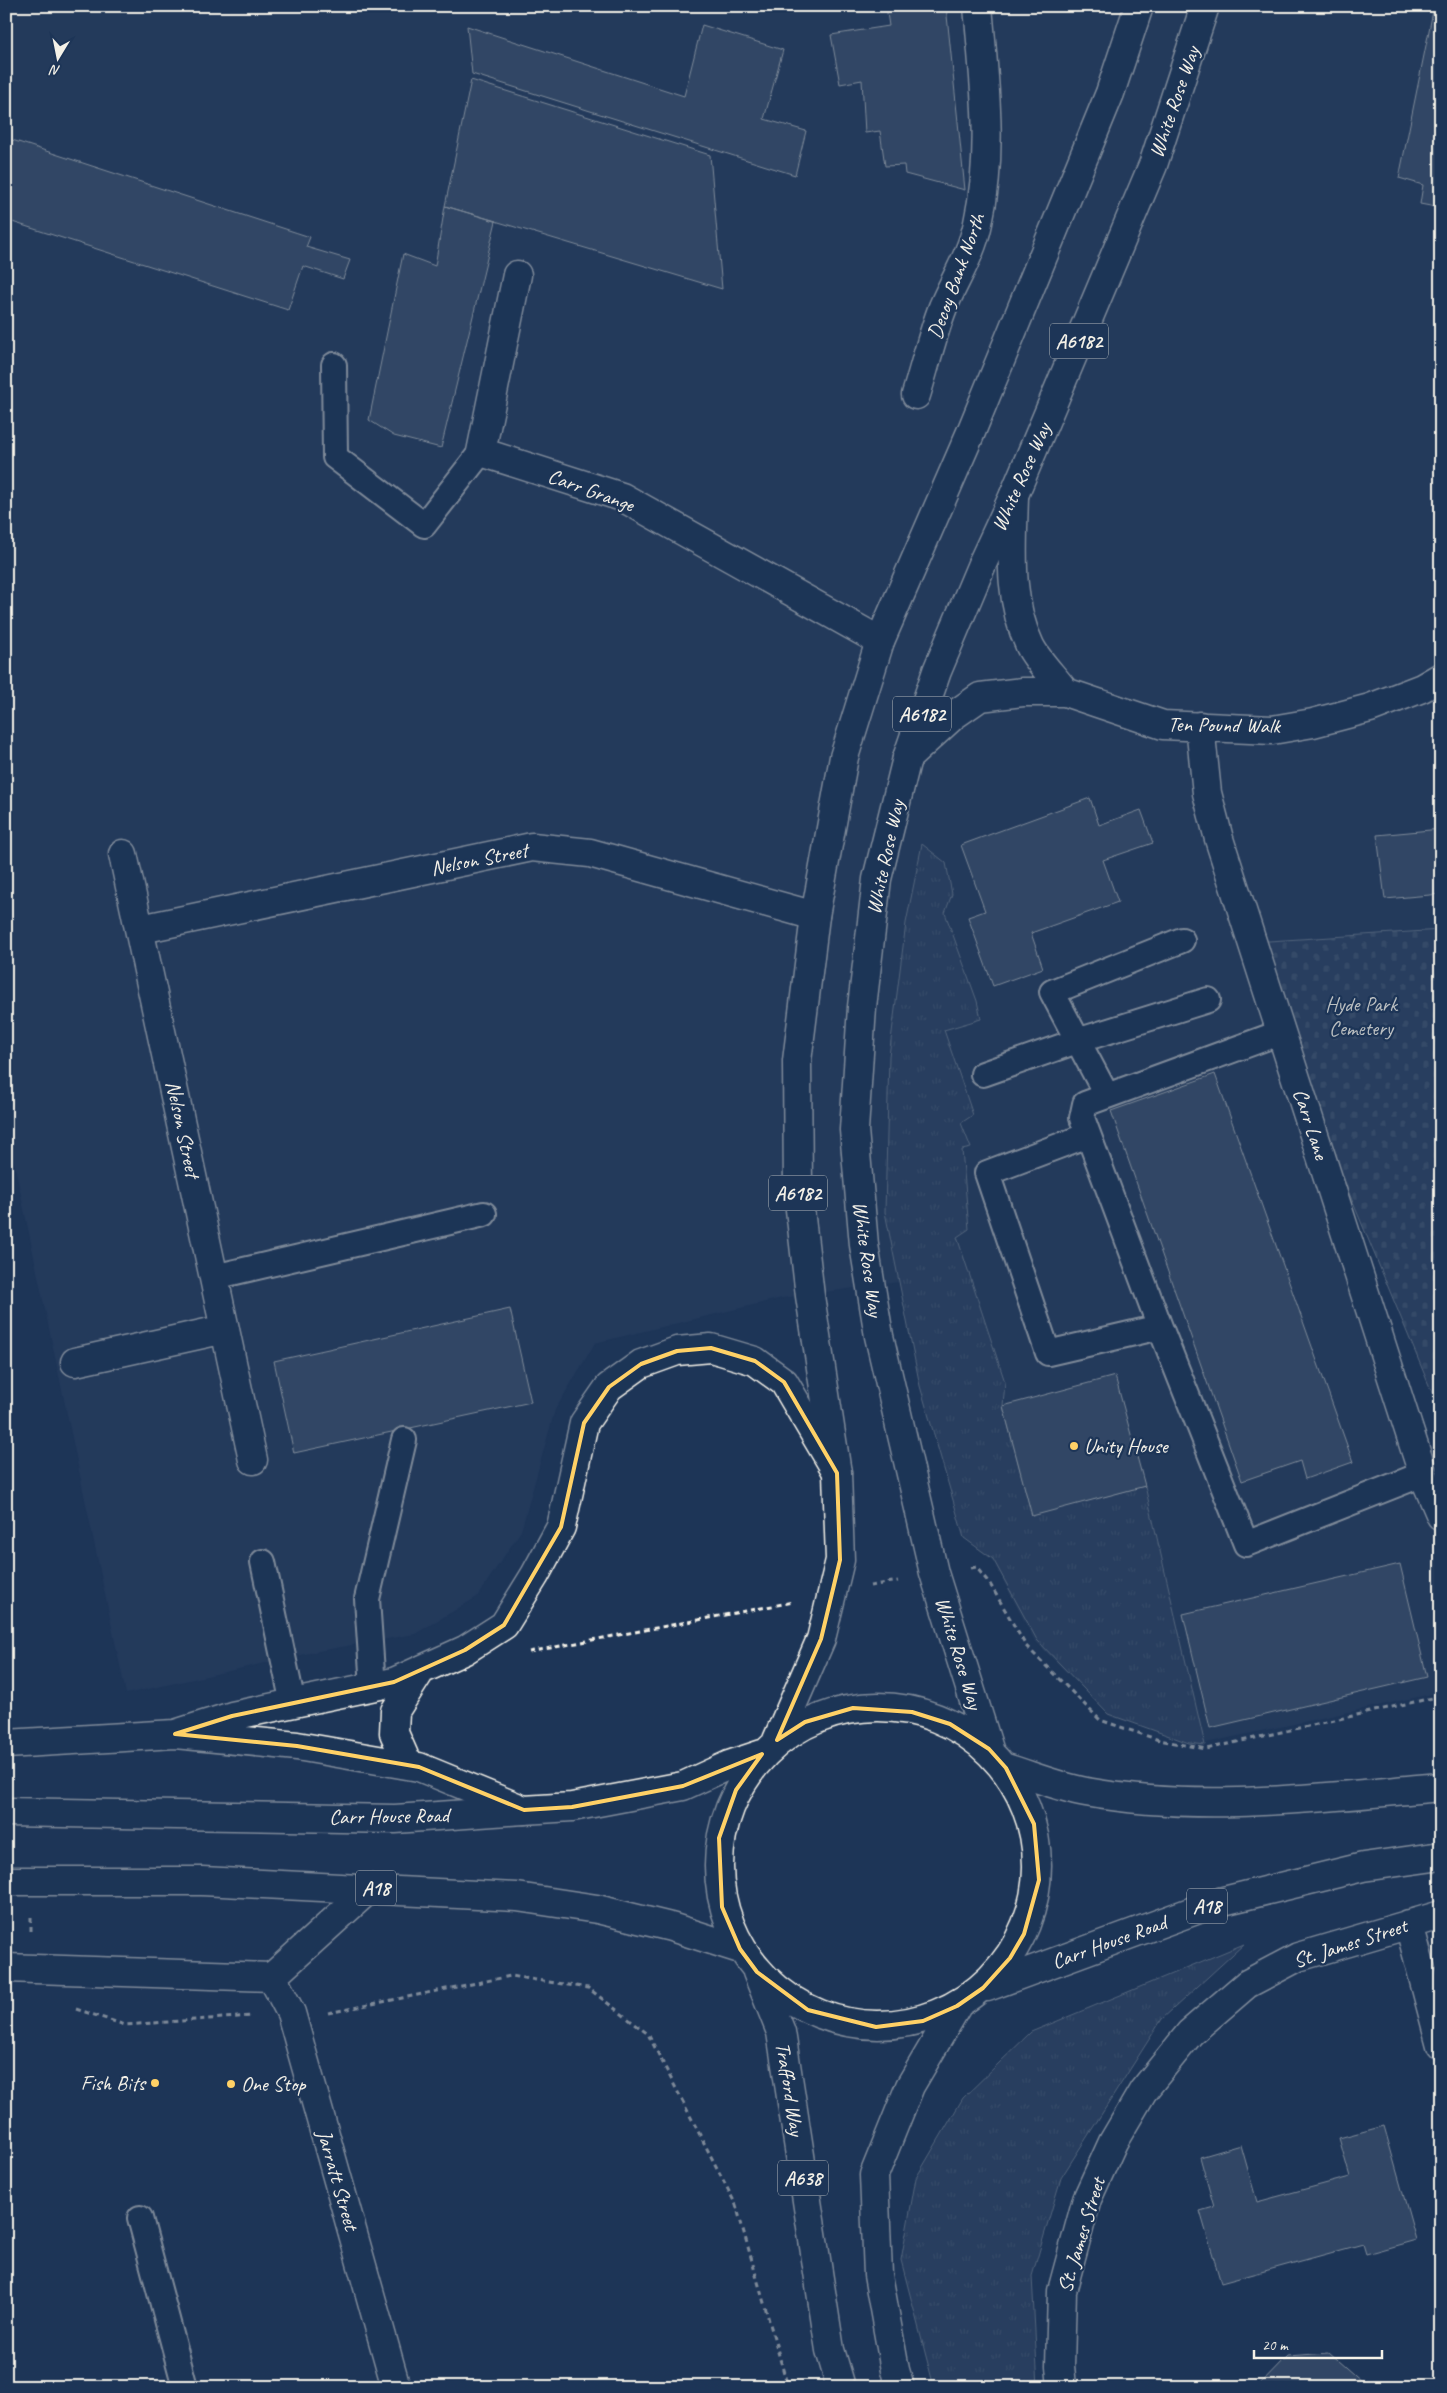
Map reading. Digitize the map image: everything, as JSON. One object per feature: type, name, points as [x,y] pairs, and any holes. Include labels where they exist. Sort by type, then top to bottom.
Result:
[{"type":"main road","name":"Decoy Bank North","points":[[916,395],[943,307],[965,261],[978,224],[986,180],[988,122],[978,6]]},
{"type":"main road","name":"A6182","points":[[770,1747],[821,1639],[840,1560],[837,1473],[810,1296],[798,1192],[797,1061],[815,916],[844,757],[880,641],[971,432],[1102,111],[1139,6]]},
{"type":"main road","name":"White Rose Way","points":[[983,1988],[1010,1958],[1024,1934],[1039,1880],[1034,1824],[997,1758],[934,1573],[879,1336],[864,1245],[854,1130],[862,1007],[877,880],[907,758],[938,671],[982,564],[1014,495],[1153,165],[1205,6]]},
{"type":"main road","points":[[481,452],[517,275]]},
{"type":"main road","name":"Carr Grange","points":[[481,452],[622,497],[880,641]]},
{"type":"main road","points":[[1014,495],[1012,572],[1017,609],[1030,646],[1064,692]]},
{"type":"main road","name":"Ten Pound Walk","points":[[907,758],[954,715],[980,697],[1023,692],[1064,692],[1163,725],[1272,730],[1313,723],[1370,708],[1422,688],[1441,677]]},
{"type":"main road","name":"Carr Lane","points":[[1200,726],[1206,793],[1219,839],[1423,1474],[1441,1516]]},
{"type":"main road","name":"Nelson Street","points":[[141,929],[532,848],[590,853],[815,916]]},
{"type":"main road","name":"Nelson Street","points":[[123,854],[141,929],[253,1460]]},
{"type":"main road","points":[[76,1362],[225,1329]]},
{"type":"main road","points":[[175,1734],[232,1716],[394,1682],[465,1650],[504,1625],[535,1575],[561,1527],[584,1423],[609,1387],[641,1364],[677,1351],[711,1348],[755,1361],[784,1382],[837,1473]]},
{"type":"main road","points":[[408,1765],[394,1733],[395,1710],[422,1670]]},
{"type":"main road","points":[[983,1988],[957,2006],[923,2021],[876,2027],[808,2010],[757,1972],[740,1949],[722,1907],[719,1838],[736,1790],[770,1747],[805,1722],[853,1708],[912,1712],[950,1724],[997,1758],[1084,1792],[1159,1802],[1244,1803],[1441,1787]]},
{"type":"main road","points":[[6,1744],[175,1734],[297,1746],[419,1767],[524,1810]]},
{"type":"main road","name":"Carr House Road","points":[[6,1812],[395,1819],[572,1806],[683,1786],[770,1747]]},
{"type":"main road","name":"Carr House Road","points":[[983,1988],[1215,1903],[1363,1867],[1441,1856]]},
{"type":"main road","name":"A18","points":[[6,1881],[202,1881],[370,1888],[517,1897],[597,1910],[671,1927],[740,1949]]},
{"type":"main road","points":[[6,1968],[272,1976],[370,1888]]},
{"type":"main road","name":"St. James Street","points":[[1062,2387],[1060,2366],[1062,2291],[1087,2199],[1113,2142],[1143,2091],[1190,2033],[1247,1984],[1298,1957],[1441,1915]]},
{"type":"main road","points":[[1409,1924],[1441,2045]]},
{"type":"main road","name":"Trafford Way","points":[[757,1972],[781,2032],[830,2350],[841,2387]]},
{"type":"main road","name":"Jarratt Street","points":[[272,1976],[291,2013],[396,2387]]},
{"type":"main road","points":[[900,2387],[895,2370],[878,2275],[874,2175],[910,2086],[957,2006]]},
{"type":"lane","points":[[334,365],[335,458],[424,525],[481,452]]},
{"type":"lane","points":[[1107,1096],[1052,992],[1182,940]]},
{"type":"lane","points":[[983,1074],[1077,1040],[1208,1000]]},
{"type":"lane","points":[[1282,1032],[1085,1104],[1082,1118],[1160,1327],[1246,1544],[1423,1474]]},
{"type":"lane","points":[[1088,1135],[986,1173],[1048,1353],[1160,1327]]},
{"type":"lane","points":[[214,1278],[484,1214]]},
{"type":"lane","points":[[373,1687],[367,1599],[404,1440]]},
{"type":"lane","points":[[263,1562],[293,1704]]},
{"type":"lane","points":[[140,2218],[185,2387]]},
{"type":"path","points":[[291,2013],[330,2013],[511,1976],[588,1988],[648,2034],[736,2205],[788,2387]]},
{"type":"highlighted area","points":[[711,1348],[755,1361],[784,1382],[837,1473],[840,1560],[821,1639],[777,1740],[805,1722],[853,1708],[912,1712],[950,1724],[989,1749],[1006,1768],[1034,1824],[1039,1880],[1024,1934],[1010,1958],[983,1988],[957,2006],[923,2021],[876,2027],[808,2010],[757,1972],[740,1949],[722,1907],[719,1838],[736,1790],[762,1754],[683,1786],[572,1807],[524,1810],[419,1767],[297,1746],[175,1734],[232,1716],[394,1682],[465,1650],[504,1625],[561,1527],[584,1423],[609,1387],[641,1364],[677,1351]]},
{"type":"shaded area","points":[[6,6],[1441,6],[1441,930],[1254,942],[1441,1488],[1441,1692],[1206,1743],[1111,1717],[1034,1640],[993,1561],[965,1538],[921,1390],[899,1282],[782,1298],[595,1343],[555,1410],[521,1531],[477,1597],[415,1634],[319,1651],[126,1694],[6,1124]]},
{"type":"green space","points":[[922,844],[946,863],[952,894],[945,913],[977,1001],[981,1019],[944,1030],[973,1115],[961,1123],[971,1148],[962,1150],[969,1229],[957,1237],[1005,1382],[1003,1406],[1032,1515],[1145,1486],[1205,1745],[1189,1743],[1108,1714],[1037,1640],[993,1559],[964,1538],[920,1386],[885,1212],[889,1056],[906,923]]},
{"type":"green space","name":"Hyde Park Cemetery","points":[[1441,930],[1441,1414],[1282,1032],[1253,942]]},
{"type":"green space","points":[[1244,1944],[1162,2019],[1061,2178],[1032,2276],[1038,2387],[934,2387],[901,2260],[916,2178],[963,2098],[1031,2032]]},
{"type":"building","points":[[886,6],[946,6],[965,190],[905,174],[904,165],[885,166],[880,131],[865,133],[862,80],[840,84],[831,35],[889,26]]},
{"type":"building","points":[[1434,6],[1441,6],[1441,208],[1420,204],[1423,185],[1399,178]]},
{"type":"building","points":[[702,25],[783,50],[764,119],[806,131],[795,175],[472,74],[467,26],[684,96]]},
{"type":"building","points":[[471,80],[710,155],[722,289],[445,206]]},
{"type":"building","points":[[6,138],[310,237],[306,247],[350,260],[343,279],[303,266],[288,310],[6,220]]},
{"type":"building","points":[[445,206],[496,221],[441,448],[394,436],[369,420],[403,254],[435,266]]},
{"type":"building","points":[[1090,798],[1099,825],[1141,810],[1153,843],[1103,860],[1118,902],[1031,933],[1043,968],[993,986],[968,917],[985,911],[961,845]]},
{"type":"building","points":[[1441,829],[1441,894],[1385,899],[1377,835]]},
{"type":"building","points":[[1215,1074],[1353,1462],[1305,1479],[1300,1461],[1242,1481],[1111,1111]]},
{"type":"building","points":[[510,1309],[531,1402],[294,1453],[274,1361]]},
{"type":"building","name":"Unity House","points":[[1115,1376],[1145,1486],[1032,1516],[1003,1406]]},
{"type":"building","points":[[1400,1564],[1427,1677],[1210,1728],[1183,1614]]},
{"type":"building","points":[[1384,2126],[1416,2240],[1366,2254],[1363,2244],[1221,2283],[1200,2211],[1214,2207],[1200,2157],[1241,2145],[1257,2202],[1350,2177],[1339,2138]]},
{"type":"building","points":[[1329,2353],[1362,2382],[1362,2387],[1257,2387],[1287,2356]]},
{"type":"place","name":"Unity House","points":[[1074,1446]]},
{"type":"place","name":"Fish Bits","points":[[155,2083]]},
{"type":"place","name":"One Stop","points":[[231,2084]]}]
